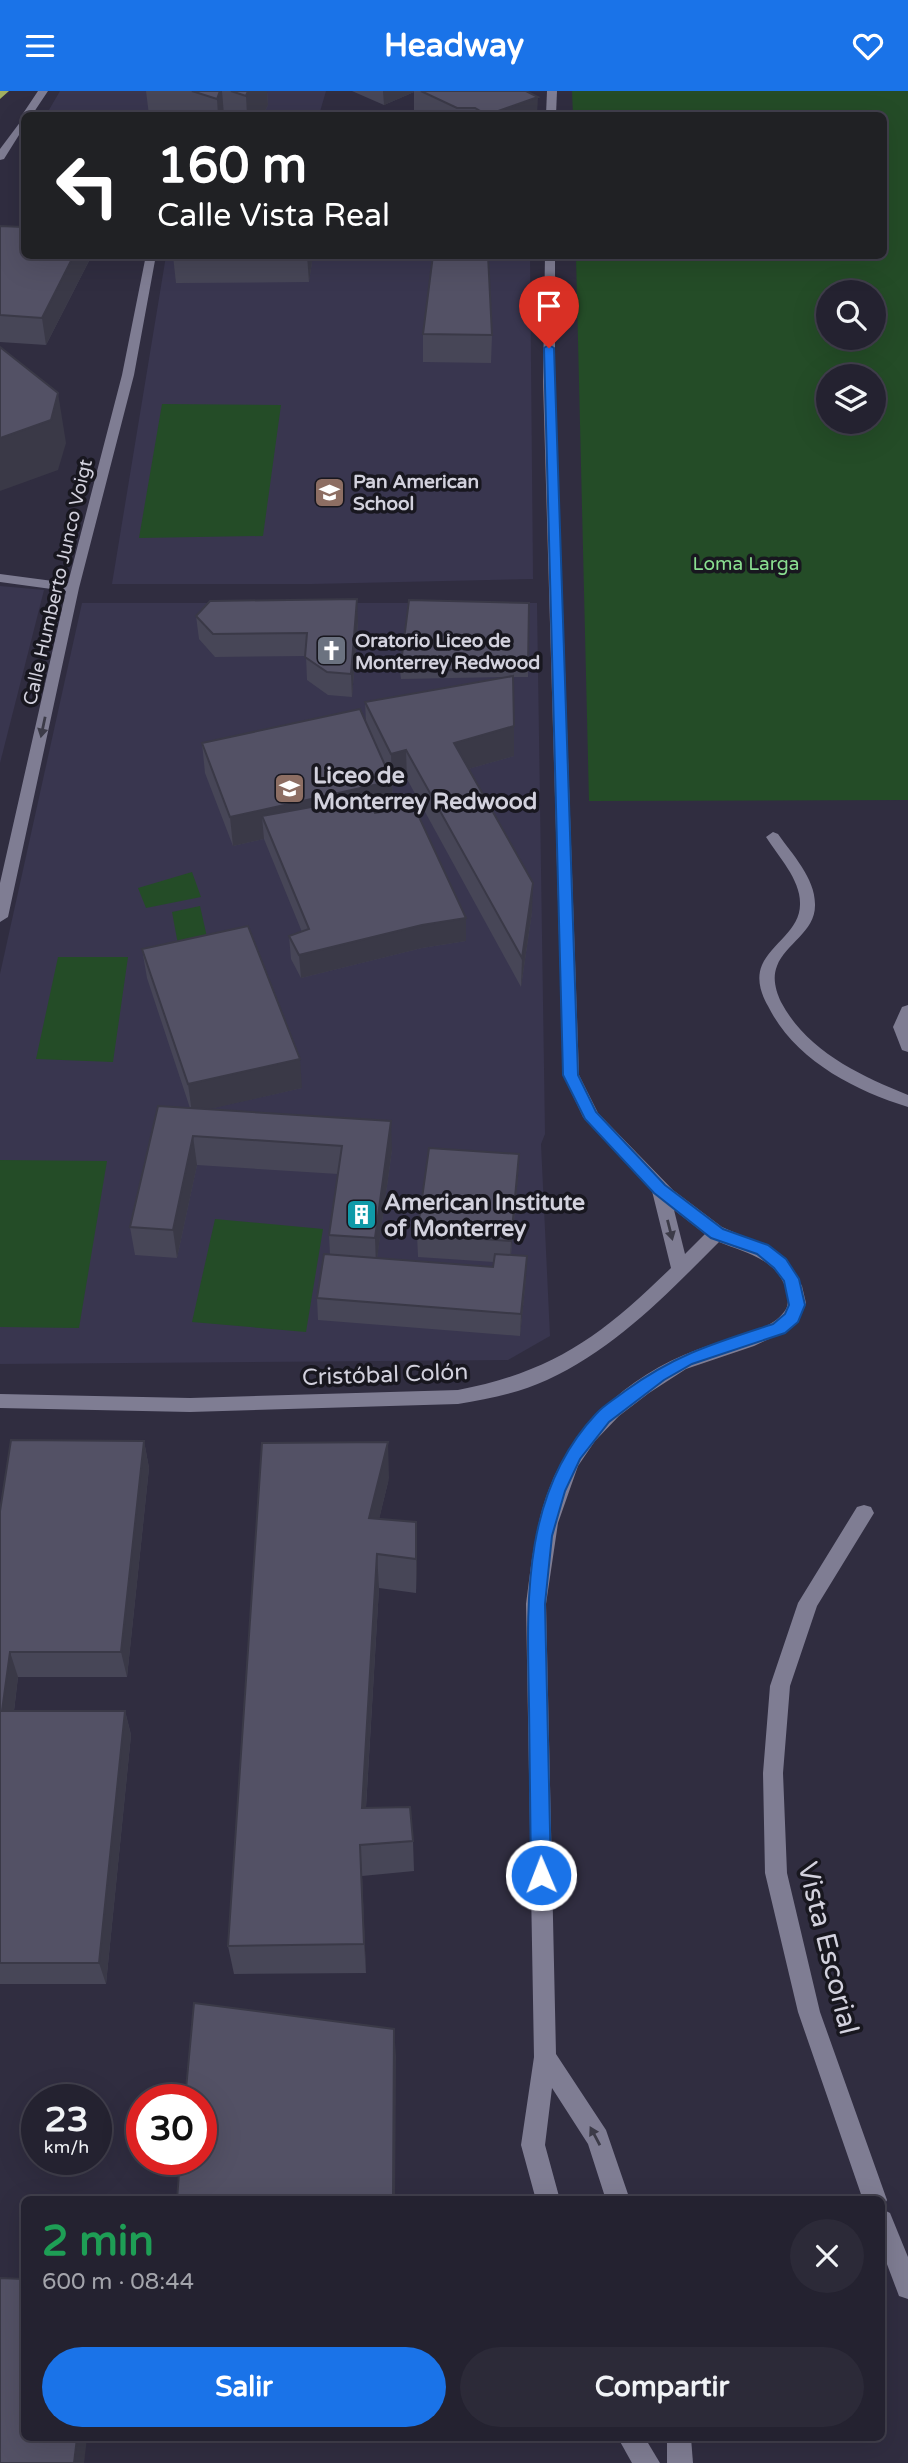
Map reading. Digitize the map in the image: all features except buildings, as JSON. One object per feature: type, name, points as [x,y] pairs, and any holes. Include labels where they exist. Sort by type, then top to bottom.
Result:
[{"type":"highway","points":[[0,96],[3,91]]},
{"type":"street","points":[[30,112],[43,91]]},
{"type":"street","points":[[551,112],[552,91]]},
{"type":"street","points":[[6,153],[21,127]]},
{"type":"street","name":"Calle Humberto Junco Voigt","points":[[0,917],[73,588],[128,375],[150,259]]},
{"type":"street","points":[[547,2196],[533,2145],[545,2057],[536,1604],[543,1536],[556,1491],[574,1454],[603,1417],[659,1376],[687,1360],[760,1336],[792,1318],[797,1305],[791,1279],[780,1264],[762,1249],[717,1233],[660,1189],[590,1115],[571,1075],[549,381],[550,259]]},
{"type":"street","points":[[0,578],[73,588]]},
{"type":"street","points":[[773,838],[808,903],[801,928],[774,956],[767,969],[767,985],[776,1008],[797,1037],[832,1065],[871,1087],[908,1101]]},
{"type":"street","points":[[908,1011],[901,1027],[908,1047]]},
{"type":"street","points":[[660,1189],[680,1271]]},
{"type":"street","name":"Cristóbal Colón","points":[[0,1401],[190,1405],[458,1397],[490,1393],[532,1380],[568,1363],[608,1337],[717,1233]]},
{"type":"street","name":"Vista Escorial","points":[[864,1513],[808,1603],[780,1686],[774,1773],[776,1873],[809,2012],[873,2196]]},
{"type":"street","points":[[545,2057],[598,2138],[617,2196]]},
{"type":"street","points":[[885,2229],[908,2287]]},
{"type":"street","points":[[632,2441],[647,2463]]},
{"type":"street","points":[[679,2441],[680,2463]]},
{"type":"shaded area","points":[[60,91],[326,91],[320,112],[48,112]]},
{"type":"shaded area","name":"Pan American School","points":[[166,259],[530,259],[533,579],[312,584],[112,584]]},
{"type":"shaded area","points":[[0,586],[44,590],[0,763]]},
{"type":"shaded area","name":"Liceo de Monterrey Redwood","points":[[82,603],[537,603],[545,1134],[541,1144],[550,1336],[508,1360],[0,1364],[0,974]]},
{"type":"green space","name":"Loma Larga","points":[[572,91],[908,91],[908,800],[589,801],[576,259],[887,259],[887,112],[573,112]]},
{"type":"green space","points":[[162,404],[281,405],[263,536],[139,538]]},
{"type":"green space","points":[[192,872],[201,897],[146,908],[138,888]]},
{"type":"green space","points":[[200,906],[209,946],[179,950],[172,912]]},
{"type":"green space","points":[[58,957],[128,957],[113,1062],[36,1059]]},
{"type":"green space","points":[[0,1160],[107,1161],[79,1328],[0,1327]]},
{"type":"green space","points":[[215,1219],[323,1229],[306,1332],[192,1322]]},
{"type":"place","name":"Pan American School","points":[[330,492]]},
{"type":"place","name":"Oratorio Liceo de Monterrey Redwood","points":[[332,651]]},
{"type":"place","name":"Liceo de Monterrey Redwood","points":[[290,788]]},
{"type":"place","name":"American Institute of Monterrey","points":[[361,1215]]},
{"type":"route","points":[[541,1875],[536,1604],[543,1536],[556,1491],[574,1454],[603,1417],[659,1376],[687,1360],[779,1328],[792,1318],[797,1305],[791,1279],[780,1264],[762,1249],[717,1233],[660,1189],[590,1115],[571,1075],[549,348]]}]
